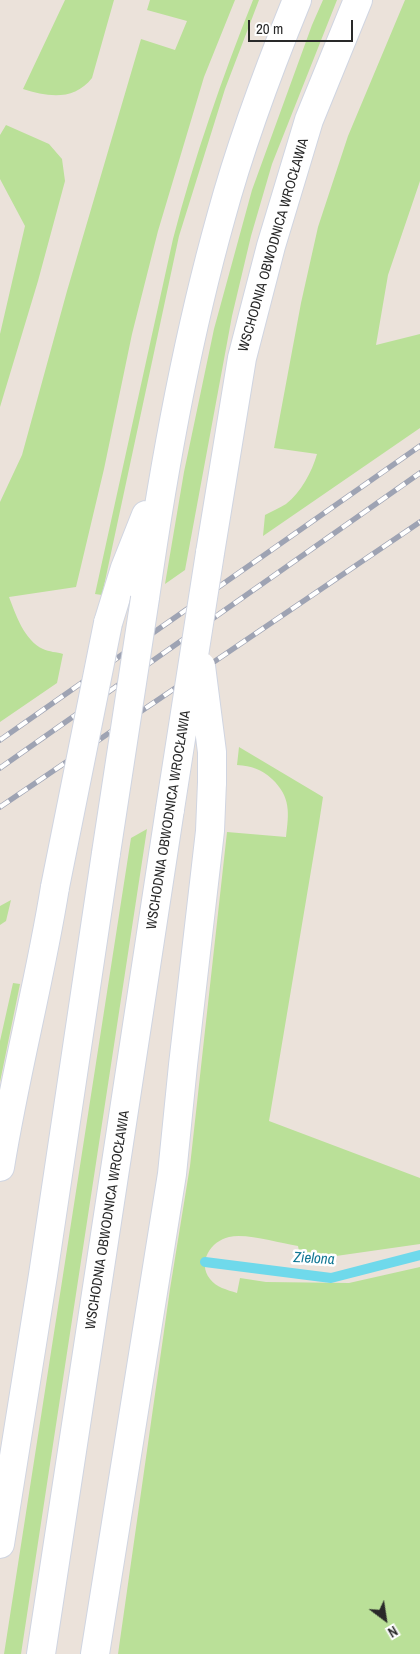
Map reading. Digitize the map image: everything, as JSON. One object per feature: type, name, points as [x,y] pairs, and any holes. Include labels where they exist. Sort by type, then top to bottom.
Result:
[{"type":"main road","points":[[0,1544],[43,1275],[156,522],[193,325],[221,216],[252,117],[297,0]]},
{"type":"main road","name":"WSCHODNIA OBWODNICA WROCŁAWIA","points":[[41,1654],[197,630],[242,358],[271,246],[310,120],[358,0]]},
{"type":"main road","points":[[0,1167],[108,623],[125,568],[154,496],[166,473]]},
{"type":"main road","points":[[95,1654],[172,1174],[182,1065],[210,831],[212,752],[197,630]]},
{"type":"green space","points":[[65,0],[114,0],[92,78],[77,91],[69,94],[51,95],[23,89]]},
{"type":"green space","points":[[150,0],[235,0],[204,77],[158,231],[132,334],[104,469],[76,587],[9,597],[22,626],[31,640],[43,649],[63,654],[57,683],[0,722],[0,502],[22,455],[67,291],[141,39],[175,50],[187,21],[147,10]]},
{"type":"green space","points":[[253,0],[259,0],[225,89],[179,236],[102,595],[95,594],[173,239],[209,118]]},
{"type":"green space","points":[[323,0],[337,0],[272,164],[251,236],[232,316],[185,570],[165,584],[184,472],[214,329],[252,190],[312,25]]},
{"type":"green space","points":[[405,0],[420,0],[420,181],[388,275],[376,345],[420,334],[420,428],[263,536],[265,515],[286,504],[296,494],[309,475],[317,454],[274,448],[301,303],[318,227],[348,136]]},
{"type":"green space","points":[[6,125],[49,144],[62,159],[65,181],[38,281],[0,407],[0,334],[25,226],[0,179],[0,135]]},
{"type":"green space","points":[[239,747],[323,797],[269,1121],[420,1178],[420,1244],[301,1261],[298,1246],[253,1237],[236,1236],[222,1239],[212,1248],[206,1259],[206,1272],[212,1282],[237,1293],[240,1278],[266,1282],[349,1283],[420,1267],[420,1654],[118,1654],[170,1289],[190,1166],[227,832],[286,837],[288,813],[283,792],[272,779],[260,770],[237,765]]},
{"type":"green space","points":[[147,829],[21,1654],[4,1654],[131,838]]},
{"type":"green space","points":[[11,900],[6,921],[0,925],[0,906]]},
{"type":"green space","points":[[13,983],[20,984],[0,1082],[0,1041]]},
{"type":"waterway","name":"Zielona","points":[[205,1262],[331,1278],[420,1255]]},
{"type":"railway","points":[[0,740],[420,446]]},
{"type":"railway","points":[[0,768],[420,473]]},
{"type":"railway","points":[[0,807],[420,522]]}]
